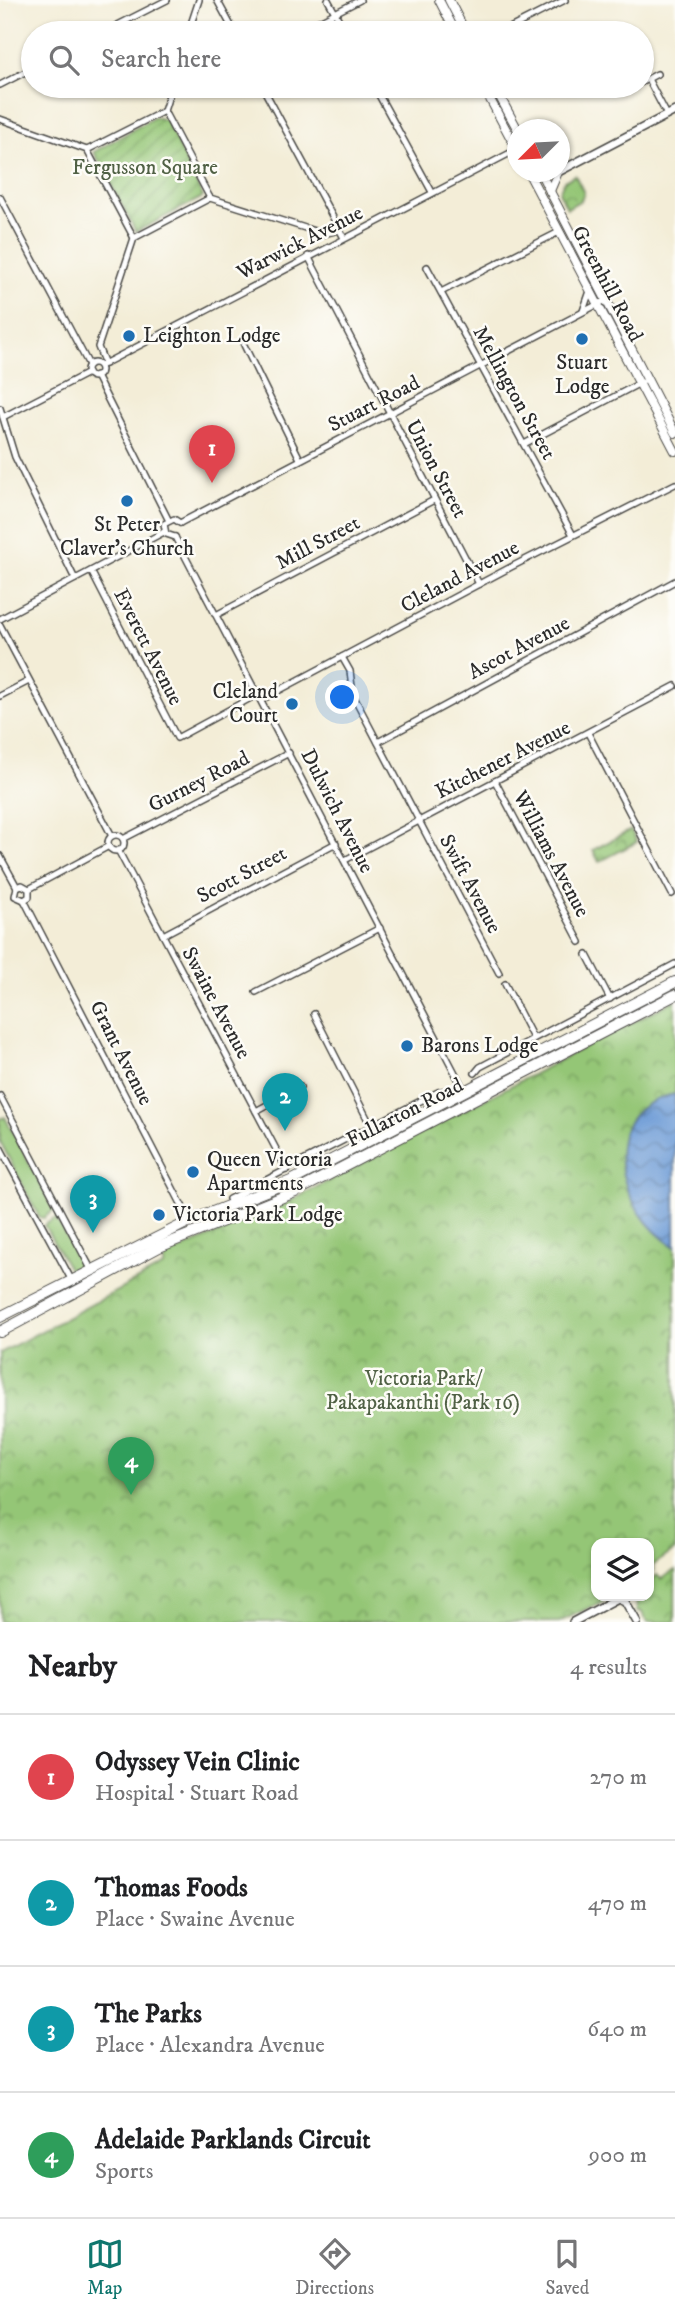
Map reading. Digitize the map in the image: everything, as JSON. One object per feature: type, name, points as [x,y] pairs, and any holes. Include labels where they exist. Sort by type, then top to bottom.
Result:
[{"type":"highway","name":"Fullarton Road","points":[[0,1317],[76,1285],[193,1226],[295,1192],[577,1033],[675,982]]},
{"type":"highway","name":"Fullarton Road","points":[[0,1332],[76,1285],[92,1270],[193,1226],[582,1044],[675,995]]},
{"type":"highway","points":[[577,1033],[582,1044]]},
{"type":"highway","points":[[322,1164],[328,1175]]},
{"type":"main road","points":[[439,0],[450,21]]},
{"type":"main road","points":[[449,0],[460,21]]},
{"type":"main road","points":[[489,98],[507,132]]},
{"type":"main road","points":[[500,98],[510,119]]},
{"type":"main road","name":"Greenhill Road","points":[[545,182],[602,302],[673,433],[675,451]]},
{"type":"main road","points":[[550,191],[554,182]]},
{"type":"main road","name":"Greenhill Road","points":[[534,184],[590,289],[602,302]]},
{"type":"street","points":[[126,21],[167,0]]},
{"type":"street","points":[[192,21],[199,0]]},
{"type":"street","points":[[217,0],[228,21]]},
{"type":"street","points":[[328,0],[339,21]]},
{"type":"street","points":[[319,21],[360,0]]},
{"type":"street","points":[[524,21],[565,0]]},
{"type":"street","points":[[0,85],[21,74]]},
{"type":"street","points":[[654,94],[667,115]]},
{"type":"street","points":[[88,150],[164,111],[168,98]]},
{"type":"street","points":[[268,98],[344,238]]},
{"type":"street","points":[[381,98],[432,192]]},
{"type":"street","points":[[164,111],[210,198],[324,234],[339,230]]},
{"type":"street","points":[[570,165],[675,111]]},
{"type":"street","points":[[0,119],[88,150],[134,238]]},
{"type":"street","name":"Warwick Avenue","points":[[102,365],[432,192],[507,156]]},
{"type":"street","points":[[0,197],[89,365],[88,373]]},
{"type":"street","points":[[96,376],[102,365],[98,347],[134,238],[210,198]]},
{"type":"street","points":[[441,292],[559,232]]},
{"type":"street","name":"Union Street","points":[[309,256],[479,584]]},
{"type":"street","name":"Mellington Street","points":[[427,267],[573,535]]},
{"type":"street","points":[[581,314],[587,304],[590,289]]},
{"type":"street","name":"Stuart Road","points":[[180,523],[602,302]]},
{"type":"street","points":[[244,345],[300,460]]},
{"type":"street","points":[[89,365],[102,365]]},
{"type":"street","points":[[4,417],[88,373],[96,376],[168,519]]},
{"type":"street","points":[[524,444],[643,381]]},
{"type":"street","points":[[0,408],[15,457],[75,579]]},
{"type":"street","name":"Cleland Avenue","points":[[261,701],[479,584],[675,484]]},
{"type":"street","name":"Mill Street","points":[[216,615],[435,500]]},
{"type":"street","points":[[164,532],[175,537],[181,531],[180,523],[168,519]]},
{"type":"street","points":[[164,532],[163,526],[168,519]]},
{"type":"street","points":[[0,619],[164,532]]},
{"type":"street","name":"Dulwich Avenue","points":[[175,537],[468,1096]]},
{"type":"street","name":"Everett Avenue","points":[[91,571],[177,738],[258,694]]},
{"type":"street","name":"Ascot Avenue","points":[[378,742],[675,581]]},
{"type":"street","points":[[0,625],[113,836],[124,839],[124,845],[118,850],[109,846]]},
{"type":"street","name":"Swift Avenue","points":[[342,657],[350,671],[353,695],[499,973]]},
{"type":"street","points":[[0,696],[29,681]]},
{"type":"street","name":"Kitchener Avenue","points":[[345,860],[675,686]]},
{"type":"street","points":[[588,733],[672,894]]},
{"type":"street","name":"Gurney Road","points":[[124,839],[289,753]]},
{"type":"street","name":"Williams Avenue","points":[[495,781],[580,942]]},
{"type":"street","points":[[29,889],[109,846],[113,836]]},
{"type":"street","name":"Scott Street","points":[[163,935],[336,843]]},
{"type":"street","name":"Swaine Avenue","points":[[118,850],[287,1170]]},
{"type":"street","points":[[0,856],[17,887],[15,895],[24,900],[29,897],[29,889]]},
{"type":"street","points":[[17,887],[22,885],[29,889]]},
{"type":"street","name":"Grant Avenue","points":[[24,900],[193,1226]]},
{"type":"street","points":[[256,992],[380,928]]},
{"type":"street","points":[[587,955],[610,999]]},
{"type":"street","name":"Fullarton Road","points":[[475,1073],[480,1067],[533,1038],[675,964]]},
{"type":"street","points":[[505,984],[533,1038]]},
{"type":"street","points":[[314,1014],[371,1126]]},
{"type":"street","points":[[569,1020],[577,1033]]},
{"type":"street","points":[[256,1111],[300,1087]]},
{"type":"street","name":"Fullarton Road","points":[[229,1199],[438,1091],[448,1090]]},
{"type":"street","points":[[0,1096],[92,1270]]},
{"type":"street","points":[[0,1112],[7,1109]]},
{"type":"street","points":[[0,1147],[76,1285]]},
{"type":"street","points":[[317,1154],[322,1164]]},
{"type":"street","points":[[573,1622],[618,1598],[625,1601],[637,1622]]},
{"type":"green space","name":"Fergusson Square","points":[[155,117],[166,120],[203,197],[136,232],[94,152]]},
{"type":"green space","points":[[575,175],[584,193],[581,200],[567,208],[559,192],[564,182],[570,182],[570,178]]},
{"type":"green space","points":[[631,830],[637,842],[599,862],[593,850]]},
{"type":"green space","name":"Victoria Park/ Pakapakanthi (Park 16)","points":[[675,1000],[675,1550],[654,1565],[654,1538],[591,1538],[591,1601],[603,1601],[559,1622],[0,1622],[0,1353],[164,1266],[164,1257],[290,1201]]},
{"type":"green space","points":[[5,1117],[54,1210],[44,1218],[39,1217],[0,1141],[0,1119]]},
{"type":"green space","points":[[56,1218],[83,1267],[71,1273],[44,1225]]},
{"type":"green space","points":[[675,1570],[675,1622],[647,1622],[641,1611],[637,1612],[636,1601],[654,1601],[654,1578],[657,1575],[661,1579]]},
{"type":"water","points":[[675,1094],[675,1247],[655,1231],[639,1211],[627,1188],[621,1164],[622,1141],[630,1120],[648,1104]]},
{"type":"place","name":"Leighton Lodge","points":[[129,336]]},
{"type":"place","name":"Stuart Lodge","points":[[582,339]]},
{"type":"place","name":"Odyssey Vein Clinic","points":[[212,483]]},
{"type":"place","name":"St Peter Claver's Church","points":[[127,501]]},
{"type":"place","name":"Cleland Court","points":[[292,704]]},
{"type":"place","name":"Barons Lodge","points":[[407,1046]]},
{"type":"place","name":"Thomas Foods","points":[[285,1131]]},
{"type":"place","name":"Queen Victoria Apartments","points":[[193,1172]]},
{"type":"place","name":"Victoria Park Lodge","points":[[159,1215]]},
{"type":"place","name":"The Parks","points":[[93,1233]]},
{"type":"place","name":"Adelaide Parklands Circuit","points":[[131,1495]]}]
